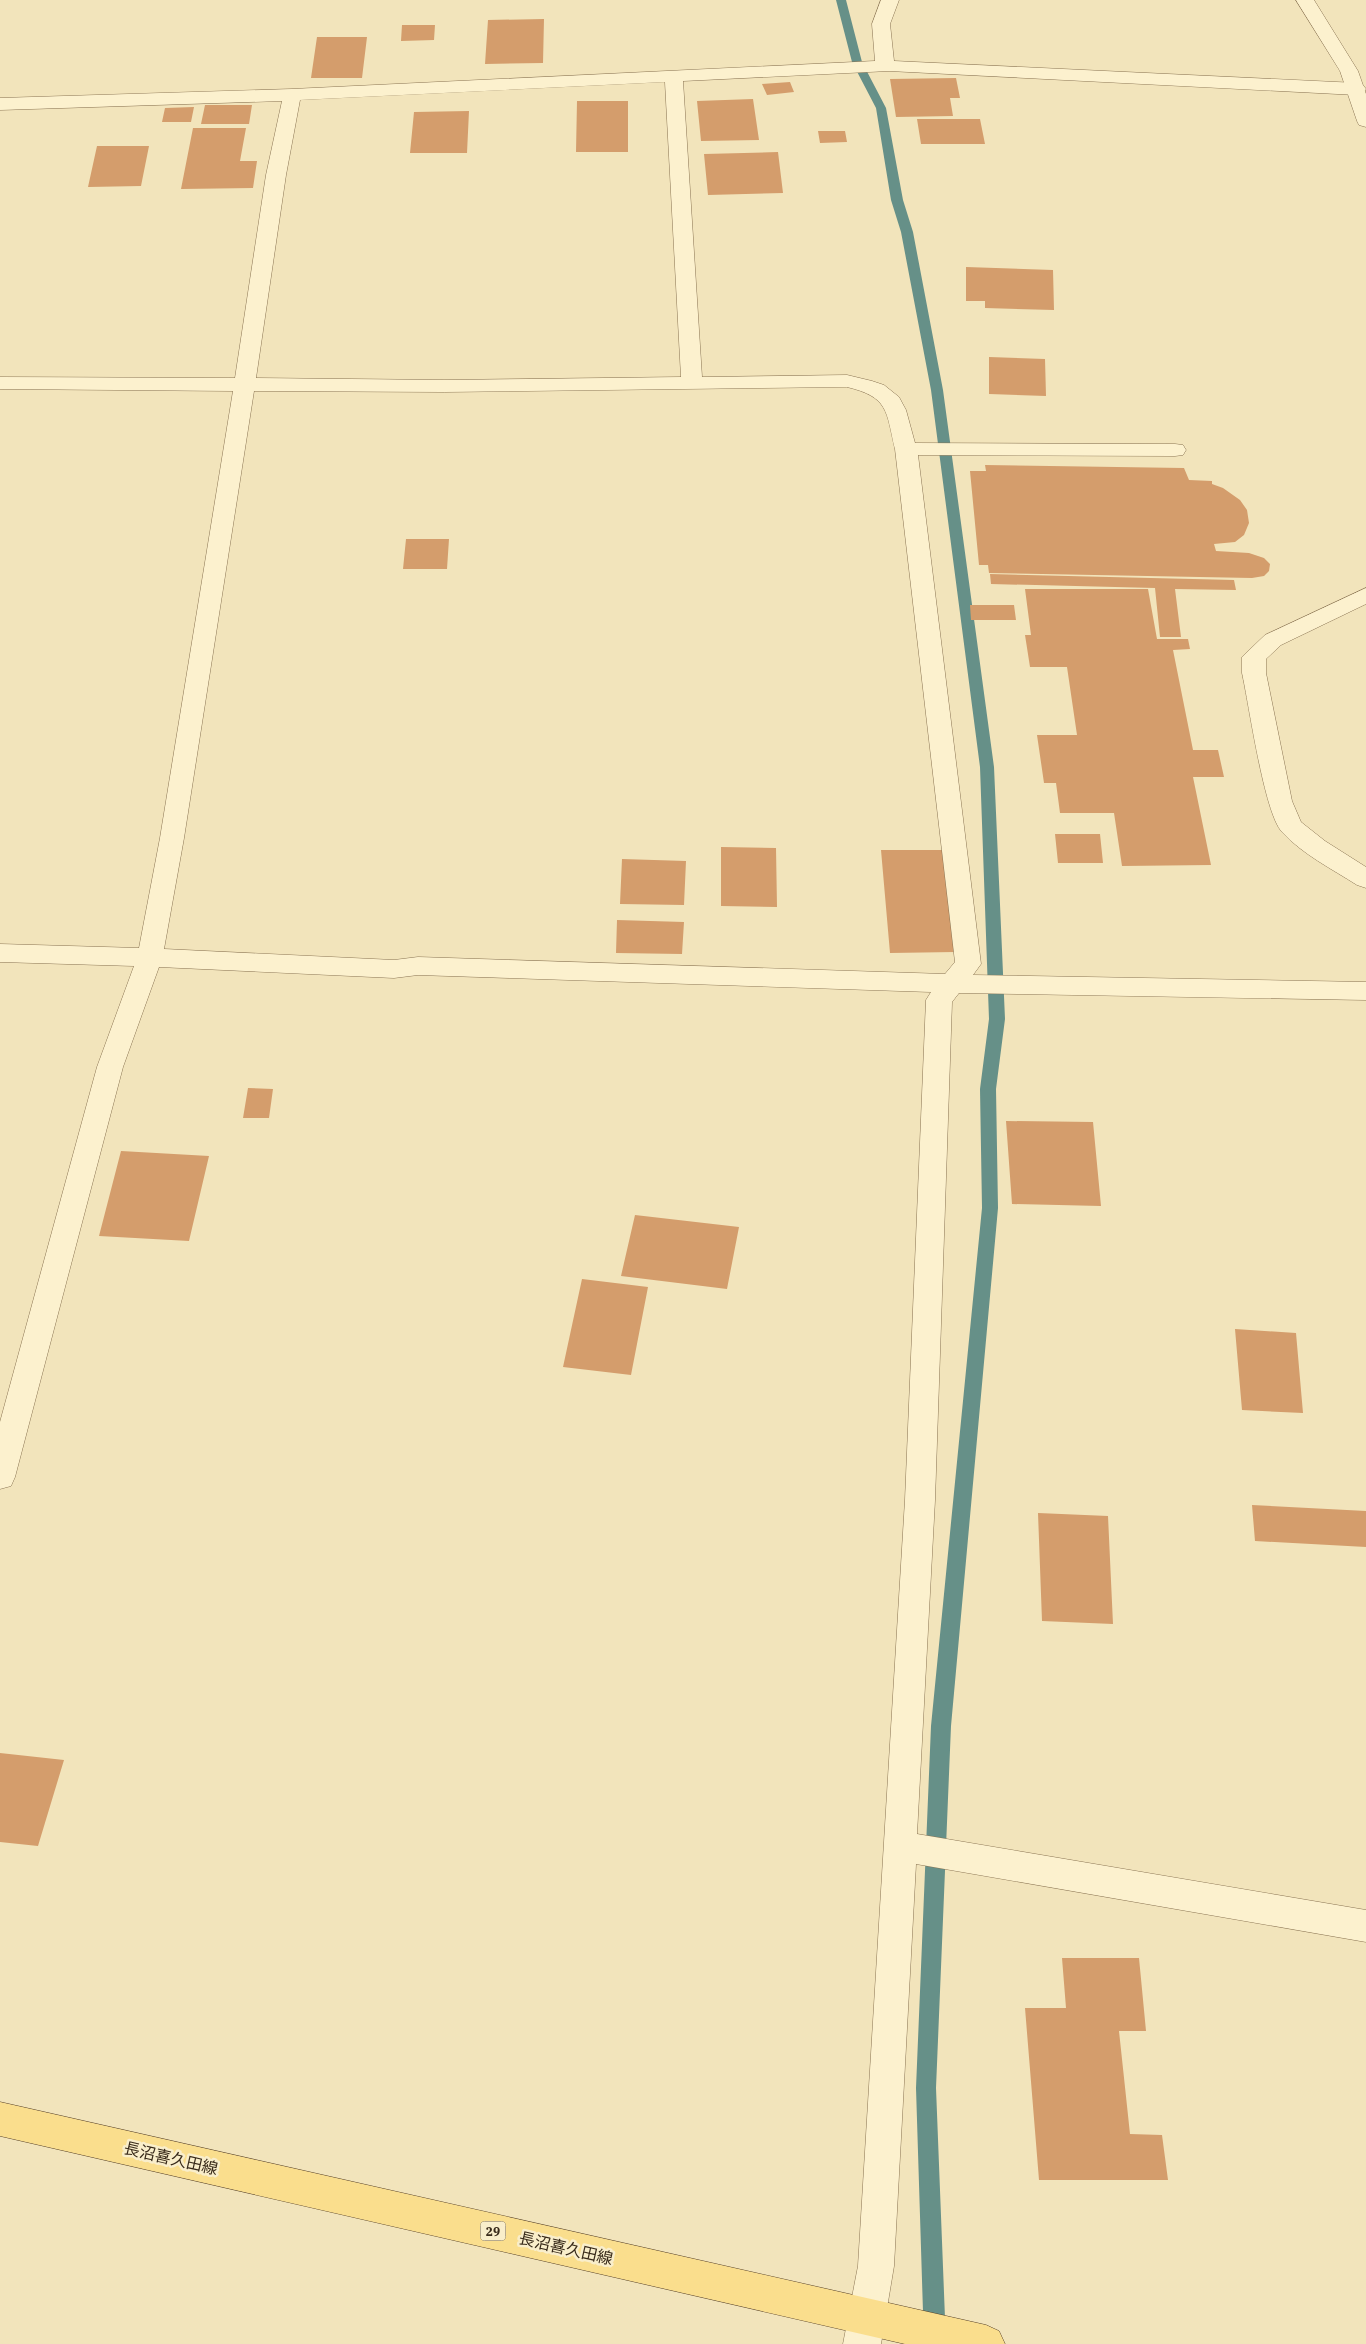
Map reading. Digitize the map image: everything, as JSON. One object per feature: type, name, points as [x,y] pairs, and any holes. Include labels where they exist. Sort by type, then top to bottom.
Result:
[{"type":"main road","name":"長沼喜久田線","points":[[0,2119],[864,2330],[986,2344]]},
{"type":"street","points":[[885,66],[881,24],[890,0]]},
{"type":"street","points":[[1305,0],[1361,89],[1366,121]]},
{"type":"street","points":[[0,104],[292,95],[885,66],[938,67],[1361,89]]},
{"type":"street","points":[[674,77],[692,384]]},
{"type":"street","points":[[0,1477],[110,1067],[150,957],[175,819],[276,175],[292,95]]},
{"type":"street","points":[[0,382],[244,385],[692,384],[847,381],[879,389],[889,396],[894,406],[906,449],[968,964],[954,984],[939,1000],[920,1500],[876,2266],[864,2330]]},
{"type":"street","points":[[906,449],[1175,450]]},
{"type":"street","points":[[1366,595],[1273,640],[1254,657],[1254,672],[1280,801],[1290,826],[1316,847],[1366,879]]},
{"type":"street","points":[[0,953],[150,957],[394,969],[428,966],[954,984],[1366,991]]},
{"type":"street","points":[[900,1846],[1366,1926]]},
{"type":"building","points":[[544,19],[543,63],[485,64],[488,20]]},
{"type":"building","points":[[402,25],[435,25],[434,40],[401,41]]},
{"type":"building","points":[[317,37],[367,37],[362,78],[311,78]]},
{"type":"building","points":[[956,78],[960,98],[950,98],[953,116],[896,117],[890,79]]},
{"type":"building","points":[[790,82],[794,92],[767,95],[762,84]]},
{"type":"building","points":[[753,99],[759,140],[701,141],[697,101]]},
{"type":"building","points":[[577,101],[628,101],[628,152],[576,152]]},
{"type":"building","points":[[205,105],[252,105],[249,124],[201,124]]},
{"type":"building","points":[[194,107],[191,122],[162,122],[165,108]]},
{"type":"building","points":[[469,111],[467,153],[410,153],[414,112]]},
{"type":"building","points":[[917,119],[980,119],[985,144],[921,144]]},
{"type":"building","points":[[193,128],[246,128],[240,161],[257,161],[253,188],[181,189]]},
{"type":"building","points":[[818,131],[845,131],[847,142],[820,143]]},
{"type":"building","points":[[97,146],[149,146],[141,186],[88,187]]},
{"type":"building","points":[[778,152],[783,193],[708,195],[704,154]]},
{"type":"building","points":[[966,267],[1053,270],[1054,310],[985,308],[985,301],[966,301]]},
{"type":"building","points":[[989,357],[1045,359],[1046,396],[989,394]]},
{"type":"building","points":[[985,465],[1184,468],[1189,480],[1212,481],[1212,484],[1223,488],[1240,500],[1247,510],[1249,523],[1244,535],[1235,542],[1214,544],[1216,551],[1249,553],[1264,558],[1270,564],[1269,571],[1264,576],[1252,578],[989,573],[988,565],[979,565],[970,471],[986,471]]},
{"type":"building","points":[[406,539],[449,539],[447,569],[403,569]]},
{"type":"building","points":[[990,574],[1234,580],[1236,590],[1175,589],[1181,637],[1160,637],[1155,588],[991,584]]},
{"type":"building","points":[[1025,589],[1148,589],[1157,639],[1188,639],[1190,649],[1173,650],[1193,750],[1218,750],[1224,777],[1193,777],[1211,865],[1122,866],[1114,813],[1060,813],[1056,783],[1044,783],[1037,735],[1077,735],[1067,667],[1030,667],[1025,635],[1031,635]]},
{"type":"building","points":[[970,605],[1014,605],[1016,620],[971,620]]},
{"type":"building","points":[[1055,834],[1100,834],[1103,863],[1058,863]]},
{"type":"building","points":[[721,847],[776,848],[777,907],[721,906]]},
{"type":"building","points":[[881,850],[943,850],[955,952],[890,953]]},
{"type":"building","points":[[622,859],[686,861],[684,905],[620,904]]},
{"type":"building","points":[[617,920],[684,922],[682,954],[616,953]]},
{"type":"building","points":[[248,1088],[273,1089],[269,1118],[243,1118]]},
{"type":"building","points":[[1006,1121],[1093,1122],[1101,1206],[1012,1204]]},
{"type":"building","points":[[121,1151],[209,1156],[189,1241],[99,1236]]},
{"type":"building","points":[[635,1215],[739,1227],[727,1289],[621,1276]]},
{"type":"building","points":[[582,1279],[648,1287],[631,1375],[563,1367]]},
{"type":"building","points":[[1235,1329],[1296,1333],[1303,1413],[1242,1410]]},
{"type":"building","points":[[1252,1505],[1366,1511],[1366,1547],[1255,1541]]},
{"type":"building","points":[[1038,1513],[1108,1516],[1113,1624],[1042,1621]]},
{"type":"building","points":[[0,1753],[64,1760],[38,1846],[0,1842]]},
{"type":"building","points":[[1062,1958],[1139,1958],[1146,2031],[1119,2031],[1130,2134],[1162,2135],[1168,2180],[1039,2180],[1025,2008],[1066,2008]]},
{"type":"waterway","points":[[841,0],[857,62],[881,108],[897,200],[907,232],[937,390],[987,767],[997,1019],[988,1089],[990,1208],[941,1726],[926,2088],[935,2344]]}]
